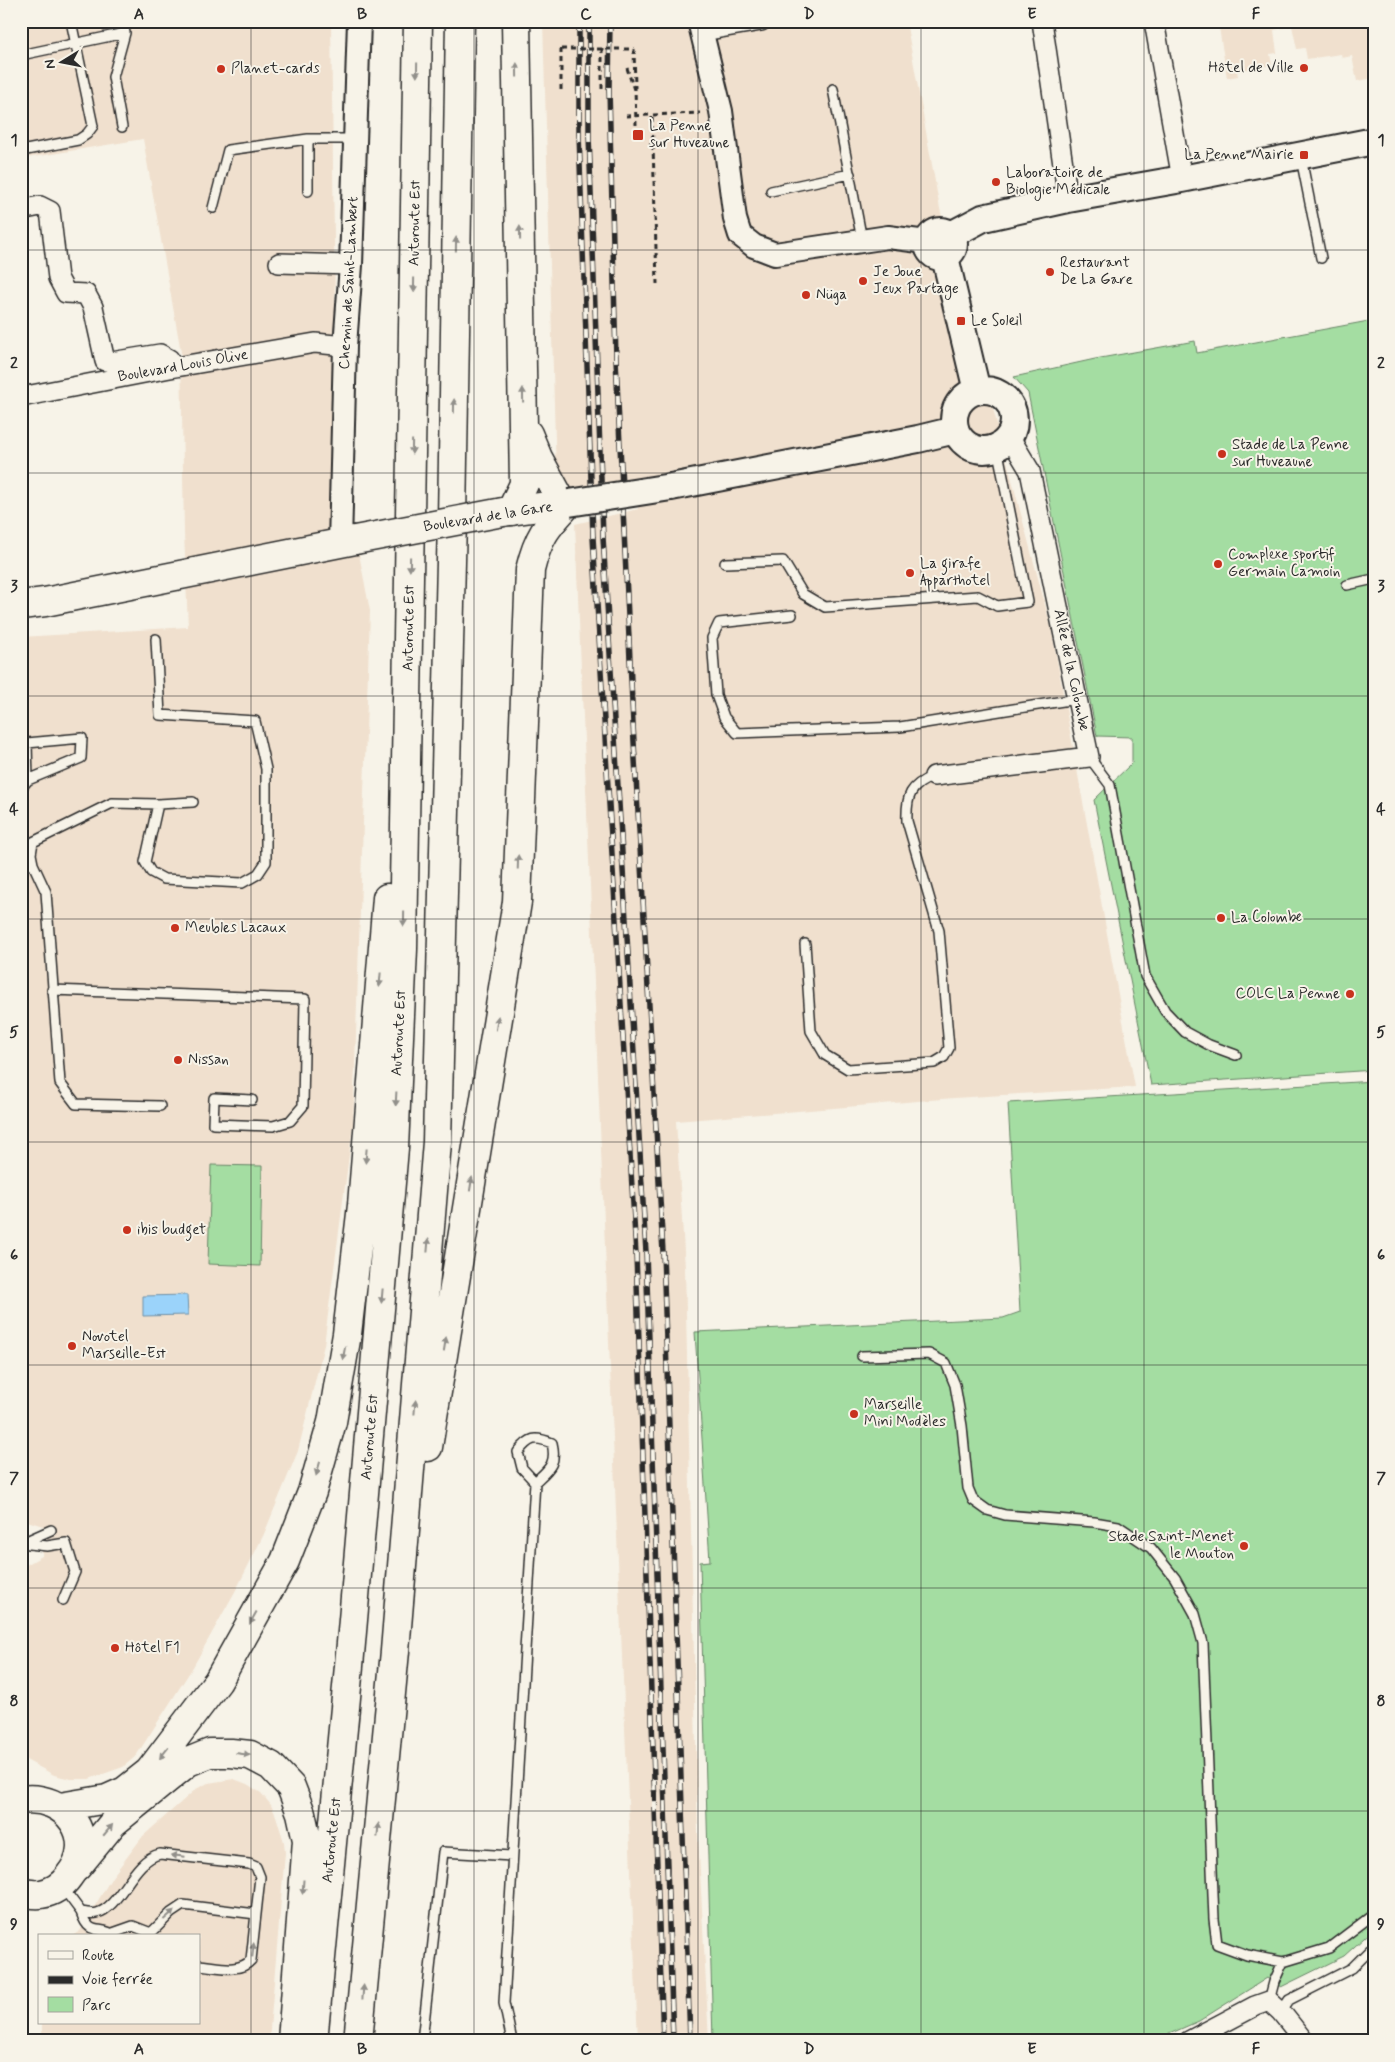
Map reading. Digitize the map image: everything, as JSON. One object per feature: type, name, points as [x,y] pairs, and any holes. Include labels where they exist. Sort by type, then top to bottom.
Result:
[{"type":"main road","name":"Autoroute Est","points":[[313,2041],[349,1666],[394,1148],[403,949],[418,21]]},
{"type":"main road","points":[[358,2041],[395,1651],[437,1142],[452,530],[460,21]]},
{"type":"main road","points":[[507,511],[524,484],[516,21]]},
{"type":"main road","points":[[977,391],[941,245],[983,218],[1068,199],[1182,179],[1374,141]]},
{"type":"main road","points":[[987,390],[1005,398],[1014,416],[1013,427],[1003,442],[987,450],[977,450],[968,446],[960,439],[955,430],[955,410],[960,401],[977,391],[987,390]]},
{"type":"main road","points":[[395,1651],[517,902],[530,570],[536,546],[548,525],[566,504],[538,458],[523,423]]},
{"type":"main road","name":"Boulevard de la Gare","points":[[21,605],[45,602],[507,511],[566,504],[671,487],[918,439],[955,430]]},
{"type":"main road","points":[[35,1797],[107,1799],[126,1792],[149,1772],[218,1682],[285,1561],[312,1492],[332,1422],[347,1334],[362,1205],[409,617]]},
{"type":"main road","points":[[44,1890],[113,1823],[188,1762],[210,1753],[230,1753],[250,1755],[272,1766],[291,1786],[301,1813],[306,1840],[292,2041]]},
{"type":"main road","points":[[35,1797],[73,1819],[80,1834],[81,1851],[44,1890]]},
{"type":"street","name":"Chemin de Saint-Lambert","points":[[348,542],[345,346],[351,265],[359,21]]},
{"type":"street","points":[[761,21],[701,26],[721,111],[723,151],[734,219],[740,235],[754,246],[775,254],[888,236],[941,245]]},
{"type":"street","points":[[1042,21],[1068,199]]},
{"type":"street","points":[[1154,21],[1182,179]]},
{"type":"street","points":[[21,210],[40,206],[50,211],[58,278],[66,292],[86,294],[93,307],[105,361],[111,362],[160,354],[169,359],[170,368]]},
{"type":"street","points":[[279,263],[351,265]]},
{"type":"street","name":"Boulevard Louis Olive","points":[[21,397],[170,368],[315,344],[345,346]]},
{"type":"street","name":"Allée de la Colombe","points":[[1003,442],[1030,470],[1089,756]]},
{"type":"street","points":[[934,776],[1089,756]]},
{"type":"street","points":[[1190,2041],[1255,2006],[1275,2006],[1302,2038]]},
{"type":"lane","points":[[21,151],[78,140],[87,134],[93,126],[71,21]]},
{"type":"lane","points":[[122,21],[125,33],[113,77],[122,128]]},
{"type":"lane","points":[[21,56],[125,33]]},
{"type":"lane","points":[[833,89],[862,240]]},
{"type":"lane","points":[[213,208],[228,150],[308,139],[356,139]]},
{"type":"lane","points":[[308,139],[308,192]]},
{"type":"lane","points":[[1300,155],[1321,258]]},
{"type":"lane","points":[[772,191],[850,174]]},
{"type":"lane","points":[[725,563],[783,560],[803,594],[825,607],[978,596],[997,606],[1028,602],[1003,442]]},
{"type":"lane","points":[[1347,585],[1374,579]]},
{"type":"lane","points":[[792,615],[719,623],[712,638],[716,695],[724,716],[737,733],[900,727],[1076,699]]},
{"type":"lane","points":[[156,639],[160,715],[255,722],[266,769],[266,862],[258,874],[242,883],[164,879],[151,872],[145,862],[158,804]]},
{"type":"lane","points":[[21,788],[28,780],[81,758],[82,738],[27,743],[28,780]]},
{"type":"lane","points":[[1089,756],[1110,785],[1145,976],[1165,1011],[1185,1032],[1209,1045],[1236,1055]]},
{"type":"lane","points":[[805,944],[811,1031],[825,1055],[848,1069],[934,1063],[944,1058],[949,1048],[939,931],[907,821],[906,802],[912,790],[921,781],[934,776]]},
{"type":"lane","points":[[160,1106],[76,1104],[60,1083],[46,892],[33,864],[31,854],[33,842],[112,803],[158,804],[193,802]]},
{"type":"lane","points":[[21,865],[33,864]]},
{"type":"lane","points":[[52,990],[305,999],[303,1106],[290,1121],[273,1126],[213,1124],[214,1098],[252,1100]]},
{"type":"lane","points":[[862,1356],[929,1354],[946,1363],[955,1385],[962,1426],[968,1488],[973,1500],[987,1510],[1005,1515],[1094,1522],[1118,1526],[1151,1548],[1175,1578],[1195,1614],[1203,1643],[1217,1944],[1247,1954],[1284,1962],[1328,1948],[1374,1914]]},
{"type":"lane","points":[[512,2041],[504,2003],[535,1482],[551,1466],[555,1454],[552,1443],[540,1438],[526,1441],[518,1452],[522,1468],[535,1482]]},
{"type":"lane","points":[[23,1542],[51,1530]]},
{"type":"lane","points":[[23,1542],[47,1546],[66,1542],[75,1572],[63,1600]]},
{"type":"lane","points":[[422,2041],[443,1852],[512,1856]]},
{"type":"lane","points":[[44,1890],[82,1912],[96,1914],[107,1909],[141,1865],[152,1856],[160,1854],[249,1864],[256,1867],[260,1877],[252,1960],[240,1969],[200,1965]]},
{"type":"lane","points":[[82,1912],[85,1923],[94,1930],[114,1934],[133,1926],[151,1933],[171,1912],[183,1905],[256,1914]]},
{"type":"lane","points":[[1284,1962],[1274,1982],[1275,2006],[1352,1968],[1374,1946]]},
{"type":"path","points":[[561,92],[561,47],[633,46],[636,124]]},
{"type":"path","points":[[602,47],[602,89]]},
{"type":"path","points":[[627,68],[635,93]]},
{"type":"path","points":[[626,116],[721,111]]},
{"type":"path","points":[[652,116],[651,145],[657,284]]},
{"type":"shaded area","points":[[21,21],[331,21],[335,308],[349,502],[370,611],[353,1125],[324,1345],[298,1451],[264,1534],[237,1588],[193,1667],[136,1756],[123,1767],[89,1779],[71,1779],[54,1775],[26,1760],[21,1752],[21,1568],[42,1556],[43,1526],[24,1520],[21,1500],[21,637],[188,627],[184,533],[181,352],[143,139],[21,159]]},
{"type":"shaded area","points":[[543,21],[688,21],[696,40],[805,21],[906,21],[940,209],[1051,627],[1135,1087],[954,1098],[676,1121],[685,1268],[698,1834],[709,2041],[638,2041],[575,524],[638,509],[635,480],[575,492],[556,475]]},
{"type":"shaded area","points":[[1218,21],[1374,21],[1374,78],[1357,81],[1352,56],[1342,58],[1341,54],[1307,59],[1305,48],[1297,49],[1292,26],[1274,30],[1277,53],[1270,54],[1272,65],[1237,71],[1238,76],[1227,78]]},
{"type":"shaded area","points":[[234,1779],[247,1784],[261,1793],[271,1805],[284,1842],[285,1853],[269,2041],[42,2041],[42,2024],[200,2024],[200,1934],[75,1934],[80,1931],[112,1877],[143,1836],[196,1789],[208,1783]]},
{"type":"green space","name":"Complexe sportif Germain Camoin","points":[[1374,320],[1374,1070],[1151,1085],[1094,800],[1132,763],[1132,737],[1097,736],[1028,393],[1014,377],[1095,359],[1195,341],[1197,353]]},
{"type":"green space","points":[[1374,1081],[1374,1929],[1344,1956],[1281,1987],[1267,1978],[1199,2021],[1153,2041],[713,2041],[700,1562],[710,1561],[695,1332],[1003,1318],[1020,1312],[1008,1103]]},
{"type":"green space","points":[[211,1165],[262,1166],[260,1266],[208,1264]]},
{"type":"water","points":[[187,1295],[188,1315],[143,1316],[143,1296]]},
{"type":"railway","points":[[579,21],[579,134],[593,537],[636,1254],[663,2041]]},
{"type":"railway","points":[[589,21],[589,135],[603,537],[646,1252],[673,2041]]},
{"type":"railway","points":[[610,21],[609,89],[616,359],[633,724],[663,1252],[690,2041]]},
{"type":"place","name":"Hôtel de Ville","points":[[1304,68]]},
{"type":"place","name":"Planet-cards","points":[[221,69]]},
{"type":"place","name":"La Penne sur Huveaune","points":[[638,135]]},
{"type":"place","name":"La Penne Mairie","points":[[1304,155]]},
{"type":"place","name":"Laboratoire de Biologie Médicale","points":[[996,182]]},
{"type":"place","name":"Restaurant De La Gare","points":[[1050,272]]},
{"type":"place","name":"Je Joue Jeux Partage","points":[[863,281]]},
{"type":"place","name":"Nüga","points":[[806,295]]},
{"type":"place","name":"Le Soleil","points":[[961,321]]},
{"type":"place","name":"Stade de La Penne sur Huveaune","points":[[1222,454]]},
{"type":"place","name":"Complexe sportif Germain Camoin","points":[[1218,564]]},
{"type":"place","name":"La girafe Apparthotel","points":[[910,573]]},
{"type":"place","name":"La Colombe","points":[[1221,918]]},
{"type":"place","name":"Meubles Lacaux","points":[[175,928]]},
{"type":"place","name":"COLC La Penne","points":[[1350,994]]},
{"type":"place","name":"Nissan","points":[[178,1060]]},
{"type":"place","name":"ibis budget","points":[[127,1230]]},
{"type":"place","name":"Novotel Marseille-Est","points":[[72,1346]]},
{"type":"place","name":"Marseille Mini Modèles","points":[[854,1414]]},
{"type":"place","name":"Stade Saint-Menet le Mouton","points":[[1244,1546]]},
{"type":"place","name":"Hôtel F1","points":[[115,1648]]}]
